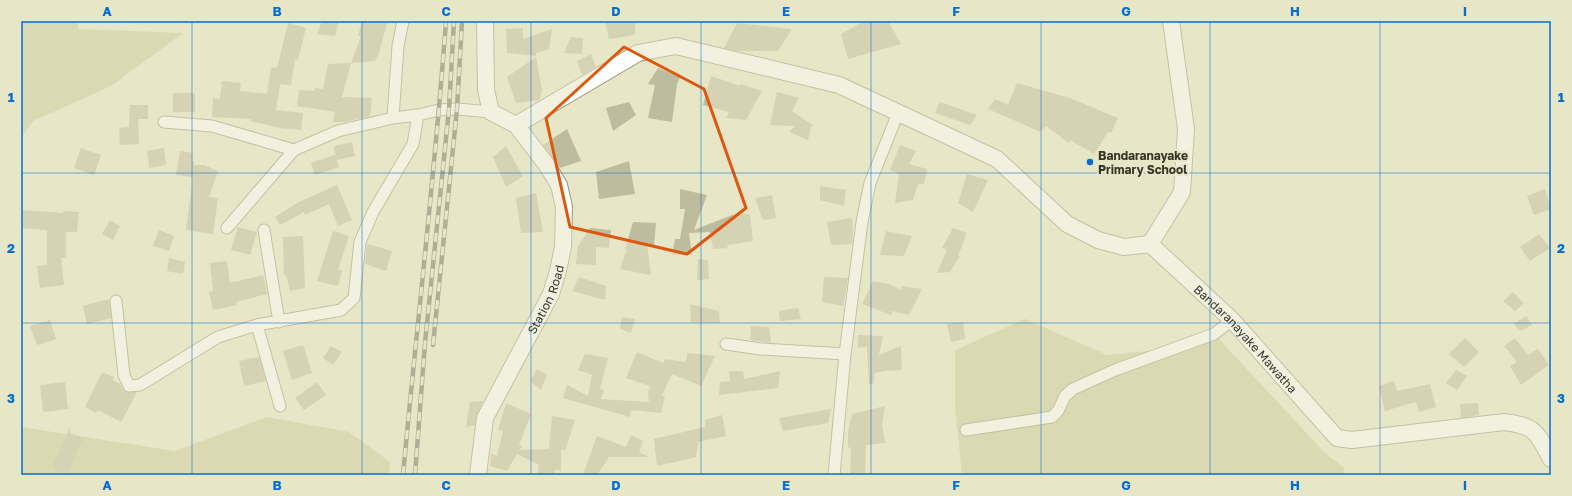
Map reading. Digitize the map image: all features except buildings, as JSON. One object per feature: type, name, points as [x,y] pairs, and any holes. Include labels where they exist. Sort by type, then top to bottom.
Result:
[{"type":"street","points":[[393,118],[398,46],[403,21]]},
{"type":"street","points":[[485,21],[486,90],[491,112]]},
{"type":"street","points":[[227,228],[294,150],[338,131],[393,118],[418,115],[439,110],[491,112],[516,125],[638,52],[676,46],[839,85],[997,159],[1067,224],[1098,240],[1124,247],[1150,244],[1182,192],[1186,129],[1171,21]]},
{"type":"street","points":[[834,475],[845,354],[862,222],[870,183],[898,113]]},
{"type":"street","points":[[116,301],[124,375],[129,386],[140,385],[218,337],[257,325],[341,310],[354,298],[360,242],[373,212],[413,144],[418,115]]},
{"type":"street","points":[[164,122],[212,126],[294,150]]},
{"type":"street","name":"Station Road","points":[[478,475],[484,418],[551,294],[563,247],[564,207],[559,185],[546,164],[516,125]]},
{"type":"street","points":[[264,230],[279,322]]},
{"type":"street","name":"Bandaranayake Mawatha","points":[[1150,244],[1232,320],[1337,438],[1352,440],[1504,422],[1522,424],[1536,432],[1550,455]]},
{"type":"street","points":[[966,430],[1052,416],[1058,411],[1065,396],[1073,389],[1115,370],[1214,334],[1232,320]]},
{"type":"street","points":[[257,325],[280,406]]},
{"type":"street","points":[[726,344],[760,349],[845,354]]},
{"type":"highlighted area","points":[[624,47],[704,89],[746,208],[687,254],[570,227],[546,118]]},
{"type":"shaded area","points":[[21,21],[78,21],[78,29],[183,33],[111,86],[33,121],[21,138]]},
{"type":"shaded area","points":[[1025,319],[1107,355],[1198,346],[1218,338],[1325,453],[1344,468],[1343,475],[962,475],[955,406],[955,350]]},
{"type":"shaded area","points":[[267,417],[349,432],[390,462],[389,475],[21,475],[21,427],[175,451]]},
{"type":"railway","points":[[403,475],[442,78],[446,21]]},
{"type":"railway","points":[[415,475],[425,343],[449,109],[454,21]]},
{"type":"railway","points":[[433,345],[457,109],[462,21]]},
{"type":"place","name":"Bandaranayake Primary School","points":[[1090,162]]}]
